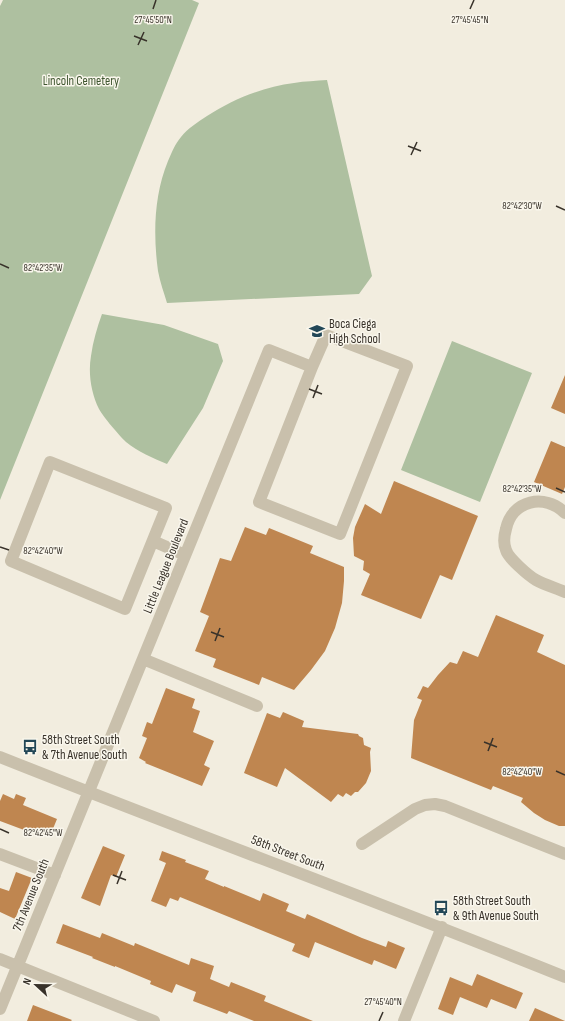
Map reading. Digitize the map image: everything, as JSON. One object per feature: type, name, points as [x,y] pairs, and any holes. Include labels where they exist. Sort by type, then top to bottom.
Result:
[{"type":"street","points":[[326,335],[406,366],[340,534],[259,502],[312,367],[326,335]]},
{"type":"street","name":"Little League Boulevard","points":[[89,793],[269,350],[312,367]]},
{"type":"street","points":[[50,462],[166,508],[153,541],[125,609],[11,561],[50,462]]},
{"type":"street","points":[[565,513],[549,503],[535,502],[522,506],[512,513],[506,524],[504,537],[506,552],[518,566],[536,580],[565,592]]},
{"type":"street","points":[[153,541],[185,555]]},
{"type":"street","points":[[143,660],[257,706]]},
{"type":"street","name":"58th Street South","points":[[0,757],[89,793],[442,927],[565,977]]},
{"type":"street","name":"7th Avenue South","points":[[0,1009],[89,793]]},
{"type":"street","points":[[362,844],[415,809],[425,805],[435,804],[445,806],[565,854]]},
{"type":"street","points":[[0,854],[54,875]]},
{"type":"street","points":[[404,1021],[442,927]]},
{"type":"street","points":[[0,959],[154,1021]]},
{"type":"green space","name":"Lincoln Cemetery","points":[[3,0],[192,0],[199,3],[0,500],[0,6]]},
{"type":"green space","points":[[327,80],[372,276],[359,294],[167,303],[158,271],[155,229],[157,201],[163,174],[175,145],[190,128],[207,116],[238,99],[271,87]]},
{"type":"green space","points":[[102,314],[164,325],[218,344],[223,361],[203,408],[167,464],[141,452],[126,442],[104,417],[96,403],[91,383],[90,363],[94,340]]},
{"type":"green space","points":[[452,341],[532,373],[480,502],[401,470]]},
{"type":"building","points":[[565,375],[565,414],[551,408]]},
{"type":"building","points":[[551,441],[565,447],[565,487],[562,494],[534,482]]},
{"type":"building","points":[[394,481],[478,516],[452,580],[440,575],[421,619],[361,595],[370,574],[363,570],[364,561],[354,556],[353,538],[355,527],[365,504],[381,514]]},
{"type":"building","points":[[245,527],[266,535],[269,528],[313,546],[310,553],[344,567],[342,603],[335,628],[325,651],[294,690],[262,677],[259,685],[213,667],[216,659],[195,651],[209,616],[200,612],[220,558],[231,561]]},
{"type":"building","points":[[496,615],[544,635],[537,652],[565,665],[565,826],[559,826],[534,813],[521,802],[523,798],[493,786],[491,790],[411,758],[414,720],[422,700],[417,698],[423,686],[428,688],[450,662],[457,664],[463,651],[478,657]]},
{"type":"building","points":[[166,688],[195,699],[192,708],[200,711],[193,732],[214,741],[204,765],[210,768],[202,786],[145,763],[146,762],[139,758],[147,738],[142,736],[147,722],[152,724]]},
{"type":"building","points":[[283,712],[304,721],[302,727],[358,734],[363,738],[364,745],[371,748],[371,771],[366,783],[358,792],[355,792],[351,796],[346,793],[343,797],[338,794],[331,802],[285,768],[277,787],[244,773],[267,713],[280,718]]},
{"type":"building","points":[[3,794],[14,799],[16,794],[26,798],[23,805],[57,819],[50,836],[26,827],[24,830],[0,821],[0,801]]},
{"type":"building","points":[[103,846],[125,855],[116,877],[111,875],[100,906],[81,898]]},
{"type":"building","points":[[162,851],[209,871],[205,879],[224,887],[260,901],[263,893],[289,904],[286,911],[305,919],[307,914],[386,947],[388,941],[405,948],[396,969],[374,960],[372,965],[315,942],[309,958],[292,951],[295,944],[180,897],[178,901],[170,898],[166,907],[151,901],[166,863],[159,860]]},
{"type":"building","points":[[16,872],[32,878],[15,919],[0,912],[0,888],[9,891]]},
{"type":"building","points":[[63,924],[100,938],[102,933],[134,946],[135,943],[189,965],[191,958],[214,966],[210,979],[229,987],[231,982],[266,996],[264,1001],[313,1021],[254,1021],[229,1011],[227,1014],[193,1001],[196,992],[176,984],[172,993],[150,984],[151,981],[56,943]]},
{"type":"building","points":[[477,974],[523,993],[516,1009],[491,999],[487,1008],[460,997],[453,1015],[438,1009],[450,977],[472,986]]},
{"type":"building","points":[[33,1005],[72,1020],[27,1021]]},
{"type":"building","points":[[535,1008],[565,1021],[529,1021]]},
{"type":"place","name":"Boca Ciega High School","points":[[317,331]]},
{"type":"place","name":"58th Street South & 7th Avenue South","points":[[30,747]]},
{"type":"place","name":"58th Street South & 9th Avenue South","points":[[441,908]]}]
